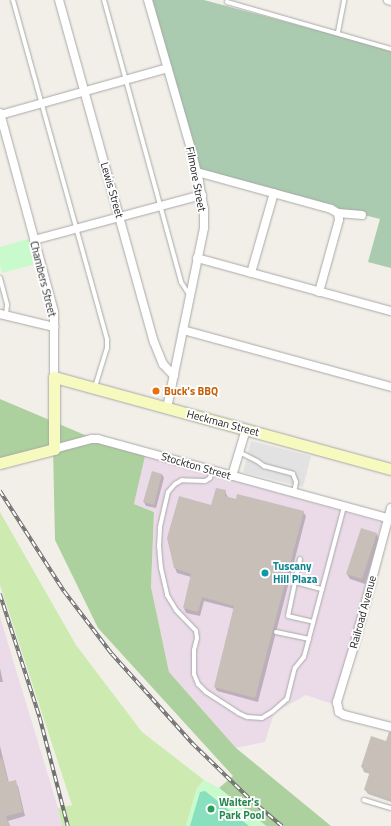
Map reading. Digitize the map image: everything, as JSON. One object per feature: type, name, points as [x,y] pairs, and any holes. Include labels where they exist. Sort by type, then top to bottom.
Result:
[{"type":"street","name":"Lewis Street","points":[[59,0],[154,342],[163,364],[174,376]]},
{"type":"street","name":"Filmore Street","points":[[148,0],[202,195],[204,220],[167,408]]},
{"type":"street","points":[[0,114],[168,68]]},
{"type":"street","name":"Chambers Street","points":[[0,114],[52,302],[54,327],[54,449]]},
{"type":"street","points":[[196,172],[331,209],[338,213],[362,215]]},
{"type":"street","points":[[251,273],[274,193]]},
{"type":"street","points":[[34,240],[202,195]]},
{"type":"street","points":[[320,292],[339,220],[338,213]]},
{"type":"street","points":[[197,258],[391,311]]},
{"type":"street","points":[[3,315],[54,327]]},
{"type":"street","points":[[183,330],[391,386]]},
{"type":"street","name":"Heckman Street","points":[[54,377],[391,469]]},
{"type":"street","points":[[232,476],[246,429]]},
{"type":"street","name":"Stockton Street","points":[[0,463],[92,439],[390,519]]},
{"type":"street","name":"Railroad Avenue","points":[[391,508],[390,519],[337,702],[339,712],[343,715],[391,727]]},
{"type":"lane","points":[[13,0],[108,342],[95,388]]},
{"type":"lane","points":[[104,0],[181,282],[190,296]]},
{"type":"lane","points":[[338,32],[344,0]]},
{"type":"lane","points":[[228,2],[338,32],[346,37],[391,49]]},
{"type":"lane","points":[[0,278],[7,305],[3,315]]},
{"type":"lane","points":[[239,452],[264,466],[293,474],[296,482],[294,493]]},
{"type":"lane","points":[[212,471],[210,478],[205,481],[182,480],[175,484],[168,492],[160,528],[159,546],[161,568],[167,595],[176,610],[196,631],[197,638],[194,650],[194,674],[198,684],[206,692],[238,713],[247,717],[262,718],[272,712],[287,699],[295,668],[304,657],[344,507]]},
{"type":"lane","points":[[300,559],[288,616],[313,622]]},
{"type":"lane","points":[[295,582],[322,589]]},
{"type":"lane","points":[[276,632],[309,639]]},
{"type":"lane","points":[[364,800],[391,808]]},
{"type":"shaded area","points":[[251,441],[311,456],[303,487],[243,472]]},
{"type":"shaded area","points":[[145,456],[382,522],[335,705],[306,695],[274,713],[265,742],[236,748],[169,672],[151,587],[154,512],[134,504]]},
{"type":"shaded area","points":[[0,617],[58,808],[62,826],[0,826]]},
{"type":"green space","points":[[149,0],[204,0],[391,50],[391,268],[368,262],[380,219],[199,174]]},
{"type":"green space","points":[[28,239],[36,264],[2,273],[0,265],[0,247]]},
{"type":"green space","points":[[0,399],[92,438],[145,456],[134,504],[154,512],[151,587],[169,672],[236,748],[331,826],[266,826],[219,788],[233,776],[98,628],[55,540],[53,449],[0,464]]},
{"type":"green space","points":[[0,512],[76,645],[142,732],[204,780],[197,788],[186,826],[62,826],[58,808],[72,805],[0,585]]},
{"type":"green space","points":[[204,780],[219,788],[266,826],[186,826],[197,788]]},
{"type":"green space","name":"Walter's Park Pool","points":[[205,791],[249,826],[190,826],[200,792]]},
{"type":"building","points":[[152,471],[162,474],[154,505],[143,502]]},
{"type":"building","points":[[216,488],[226,490],[225,496],[236,499],[237,494],[304,511],[255,698],[214,687],[234,606],[202,597],[198,612],[183,608],[191,574],[174,568],[167,538],[179,496],[211,505]]},
{"type":"building","points":[[361,528],[377,533],[362,579],[346,574]]},
{"type":"building","points":[[389,732],[391,732],[391,799],[364,790],[370,771],[361,767],[371,736],[386,741]]},
{"type":"building","points":[[2,758],[8,782],[16,780],[23,812],[6,816],[9,826],[0,826],[0,759]]},
{"type":"railway","points":[[0,491],[64,591],[112,654],[192,743],[250,799],[282,826]]},
{"type":"railway","points":[[0,594],[40,718],[68,826]]},
{"type":"place","name":"Buck's BBQ","points":[[156,391]]},
{"type":"place","name":"Tuscany Hill Plaza","points":[[265,573]]},
{"type":"place","name":"Walter's Park Pool","points":[[211,809]]}]
